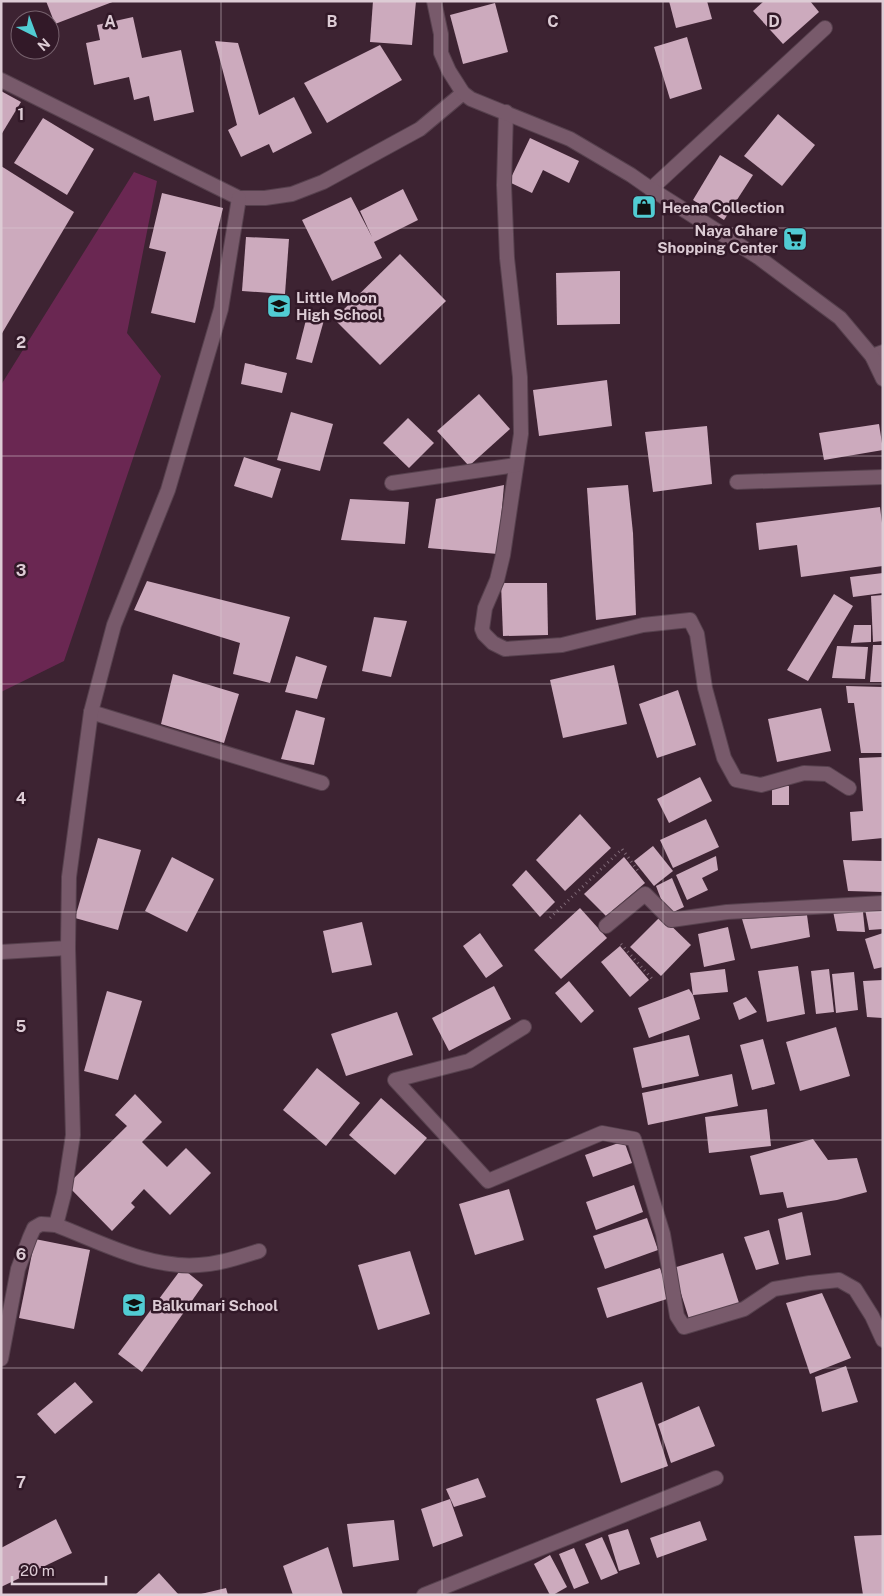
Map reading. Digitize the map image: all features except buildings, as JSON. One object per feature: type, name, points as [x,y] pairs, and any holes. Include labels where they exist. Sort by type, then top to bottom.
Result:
[{"type":"street","points":[[434,1],[441,34],[441,53],[449,71],[463,93],[471,99],[570,139],[631,175],[758,257],[840,318],[877,354],[883,379]]},
{"type":"street","points":[[651,189],[825,28]]},
{"type":"street","points":[[1,80],[239,198],[265,198],[292,194],[323,182],[420,129],[463,93]]},
{"type":"street","points":[[506,112],[504,185],[507,258],[520,377],[521,434],[503,555],[497,580],[485,608],[482,629],[488,639],[505,648],[562,645],[644,626],[690,620],[697,634],[705,688],[724,758],[736,780],[761,784],[804,773],[827,774],[849,788]]},
{"type":"street","points":[[56,1225],[64,1194],[72,1135],[68,948],[69,877],[90,712],[114,625],[168,490],[221,309],[239,198]]},
{"type":"street","points":[[392,483],[516,465]]},
{"type":"street","points":[[737,482],[883,477]]},
{"type":"street","points":[[90,712],[322,783]]},
{"type":"street","points":[[606,926],[645,894],[671,920],[727,912],[883,904]]},
{"type":"street","points":[[1,952],[68,948]]},
{"type":"street","points":[[524,1027],[469,1061],[395,1080],[488,1182],[602,1133],[634,1139],[663,1234],[677,1316],[684,1327],[744,1310],[774,1289],[810,1282],[839,1280],[855,1289],[872,1316],[883,1340]]},
{"type":"street","points":[[1,1359],[18,1269],[34,1228],[41,1224],[56,1225],[137,1257],[165,1263],[198,1266],[228,1261],[259,1251]]},
{"type":"street","points":[[424,1595],[716,1478]]},
{"type":"path","points":[[550,918],[622,849],[647,881],[648,886],[645,894]]},
{"type":"path","points":[[606,926],[654,981]]},
{"type":"shaded area","points":[[134,172],[157,181],[127,333],[161,376],[64,661],[1,692],[1,385]]},
{"type":"place","name":"Heena Collection","points":[[644,207]]},
{"type":"place","name":"Naya Ghare Shopping Center","points":[[795,239]]},
{"type":"place","name":"Little Moon High School","points":[[279,306]]},
{"type":"place","name":"Balkumari School","points":[[134,1305]]}]
